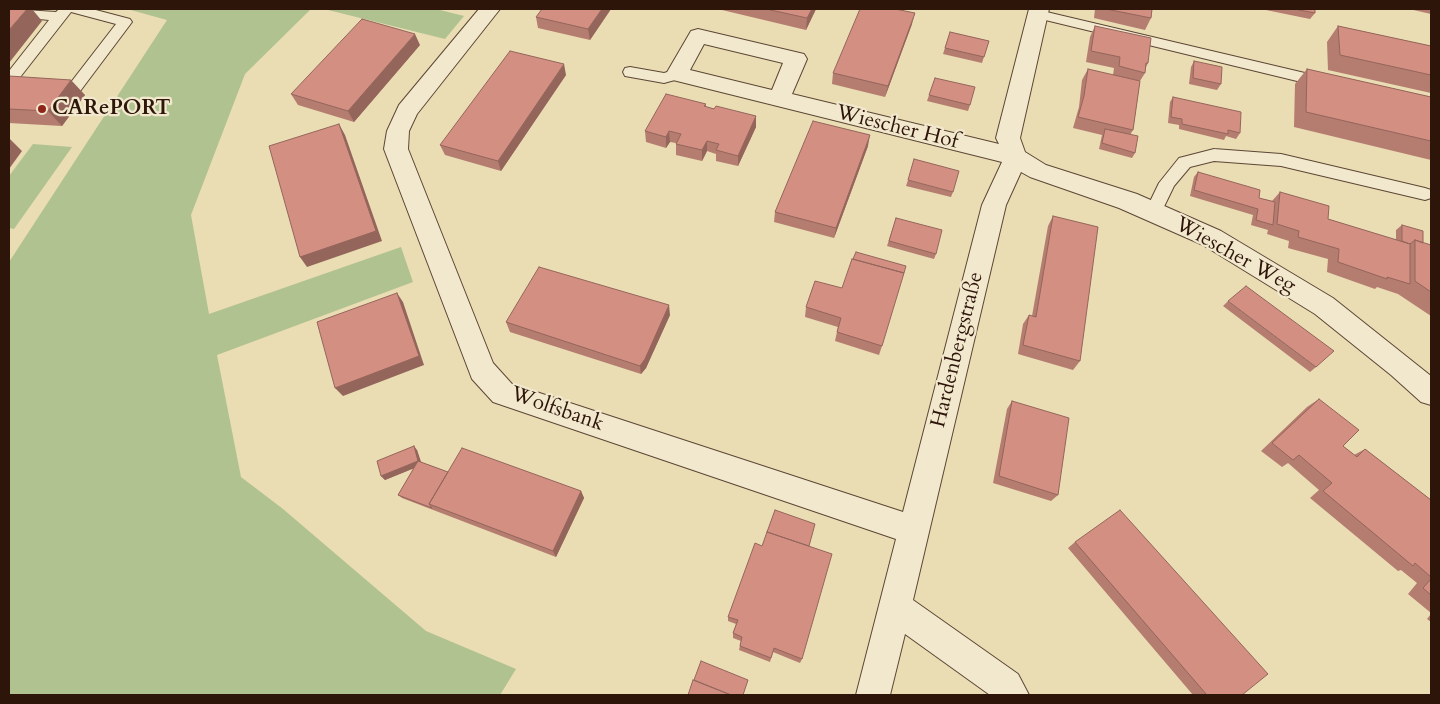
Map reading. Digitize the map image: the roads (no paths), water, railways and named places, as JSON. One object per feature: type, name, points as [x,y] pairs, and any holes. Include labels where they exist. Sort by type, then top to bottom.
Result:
[{"type":"street","name":"Wolfsbank","points":[[490,9],[407,112],[398,131],[396,149],[479,361],[491,382],[503,393],[913,530]]},
{"type":"street","points":[[1016,157],[1008,138],[1039,11]]},
{"type":"street","points":[[677,74],[698,36],[796,59],[779,99]]},
{"type":"street","name":"Wiescher Hof","points":[[677,74],[1016,157]]},
{"type":"street","name":"Hardenbergstraße","points":[[873,695],[994,205],[1016,157]]},
{"type":"street","name":"Wiescher Weg","points":[[1016,157],[1038,171],[1128,201],[1212,238],[1324,306],[1401,366],[1431,393]]},
{"type":"street","points":[[895,607],[1006,686],[1012,695]]},
{"type":"lane","points":[[70,94],[125,22],[76,9]]},
{"type":"lane","points":[[1039,11],[1335,86]]},
{"type":"lane","points":[[9,12],[63,13]]},
{"type":"lane","points":[[9,81],[63,13]]},
{"type":"lane","points":[[630,72],[664,78],[677,74]]},
{"type":"lane","points":[[1153,212],[1167,183],[1185,162],[1214,155],[1282,160],[1425,194]]},
{"type":"place","name":"CARePORT","points":[[42,109]]}]
